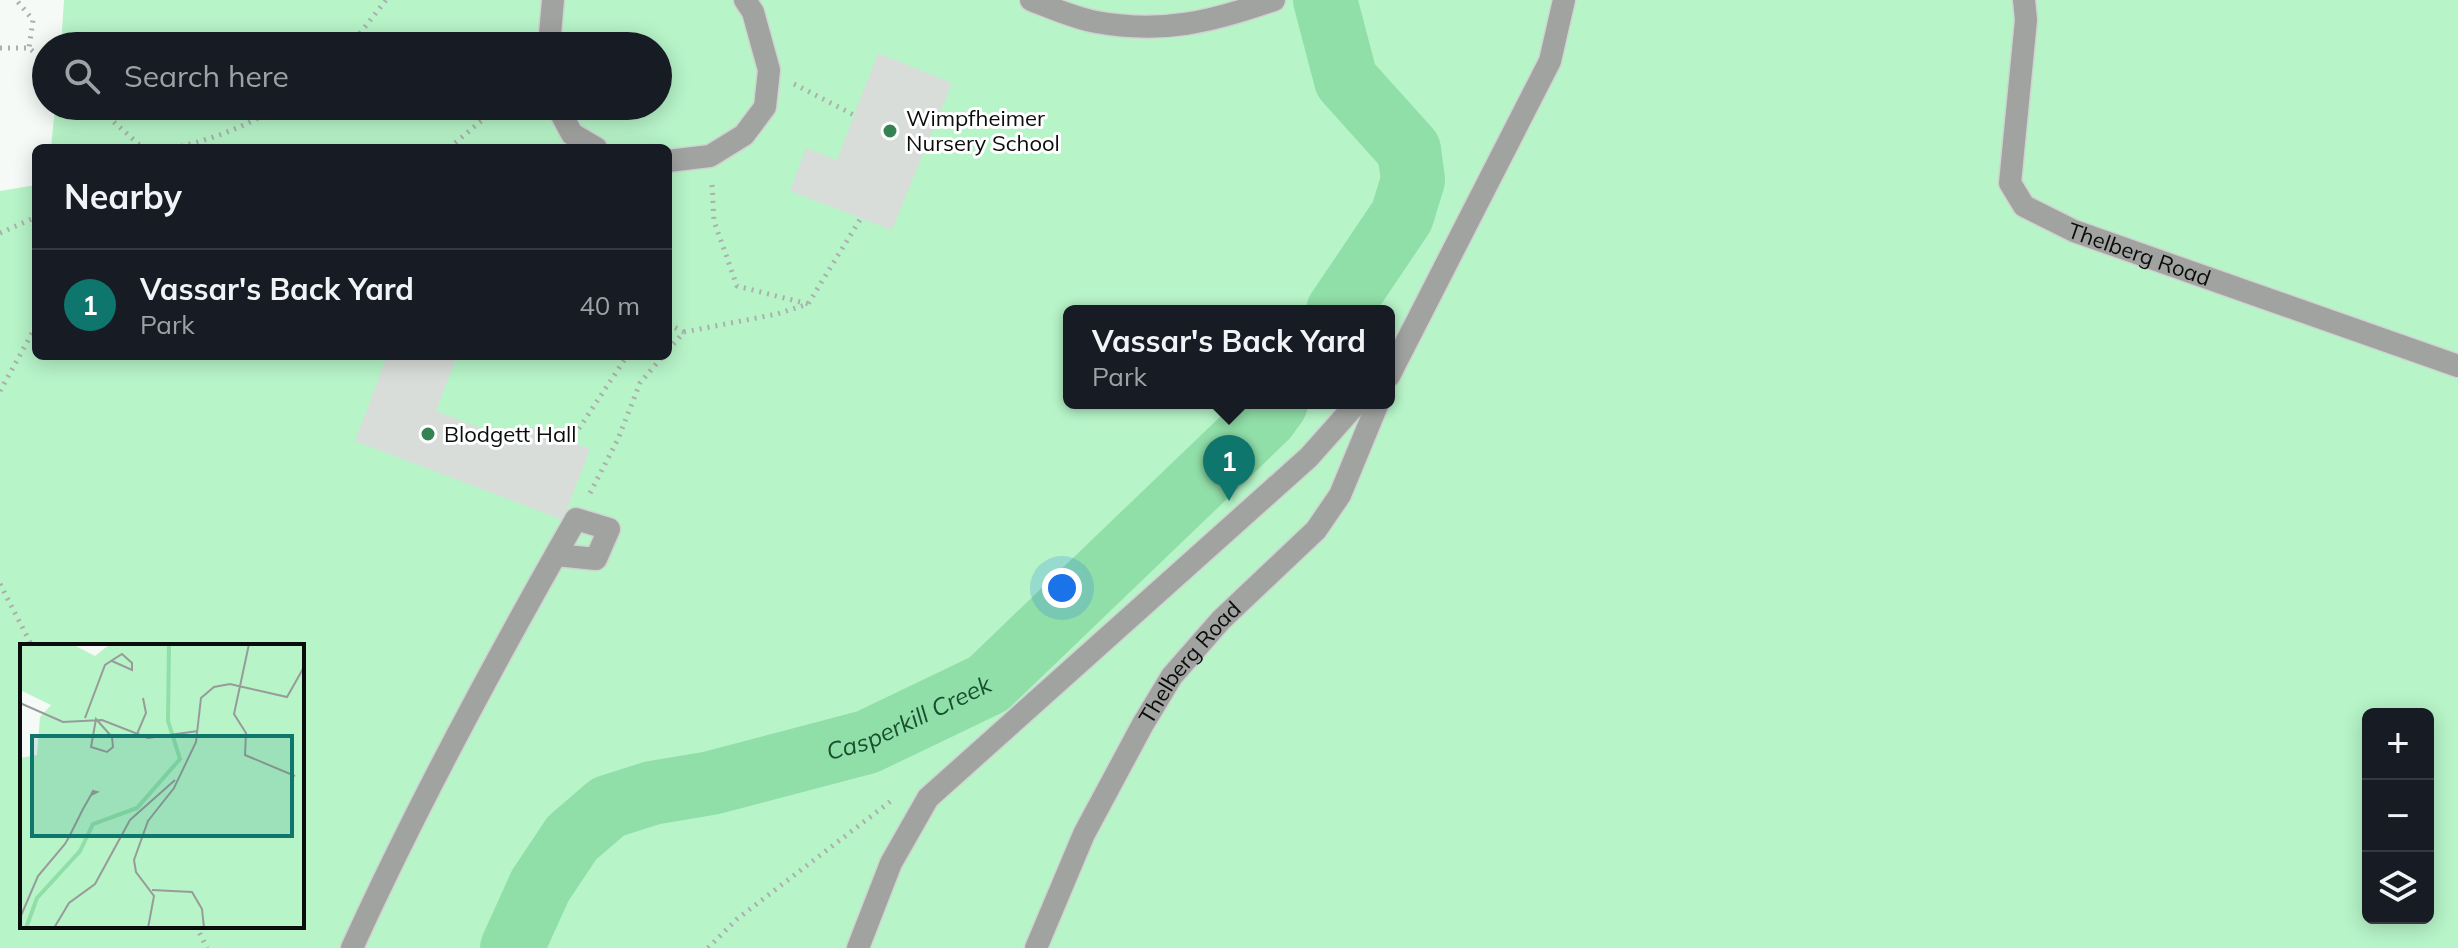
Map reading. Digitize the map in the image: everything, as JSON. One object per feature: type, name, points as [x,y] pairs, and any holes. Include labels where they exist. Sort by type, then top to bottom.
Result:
[{"type":"lane","points":[[550,32],[553,0]]},
{"type":"lane","points":[[672,161],[710,156],[744,135],[765,107],[769,70],[753,12],[745,0]]},
{"type":"lane","points":[[1031,0],[1093,22],[1175,27],[1227,16],[1274,0]]},
{"type":"lane","points":[[1395,359],[1550,61],[1564,0]]},
{"type":"lane","name":"Thelberg Road","points":[[2024,0],[2026,20],[2010,183],[2024,206],[2074,231],[2458,366]]},
{"type":"lane","points":[[564,120],[572,134],[589,144]]},
{"type":"lane","points":[[858,948],[891,863],[928,798],[1309,457],[1352,409]]},
{"type":"lane","name":"Thelberg Road","points":[[1036,948],[1084,834],[1165,688],[1221,620],[1316,530],[1340,495],[1376,409]]},
{"type":"lane","points":[[352,948],[479,691],[576,519],[609,529],[596,559],[556,555]]},
{"type":"path","points":[[361,32],[386,0]]},
{"type":"path","points":[[18,2],[33,20],[29,48]]},
{"type":"path","points":[[0,48],[32,50]]},
{"type":"path","points":[[769,70],[854,115]]},
{"type":"path","points":[[112,120],[139,144]]},
{"type":"path","points":[[192,144],[257,120]]},
{"type":"path","points":[[454,144],[482,120]]},
{"type":"path","points":[[710,156],[714,221],[737,286],[808,304]]},
{"type":"path","points":[[672,346],[684,332],[777,314],[808,304],[861,218]]},
{"type":"path","points":[[0,233],[32,219]]},
{"type":"path","points":[[672,326],[684,332]]},
{"type":"path","points":[[0,391],[32,333]]},
{"type":"path","points":[[570,442],[624,360]]},
{"type":"path","points":[[576,519],[618,439],[640,383],[660,360]]},
{"type":"path","points":[[0,584],[31,644]]},
{"type":"path","points":[[708,948],[737,919],[896,797]]},
{"type":"path","points":[[197,928],[207,948]]},
{"type":"green space","points":[[64,0],[2458,0],[2458,948],[0,948],[0,191],[32,186],[32,360],[672,360],[672,144],[51,144],[54,120],[672,120],[672,32],[62,32]]},
{"type":"building","name":"Wimpfheimer Nursery School","points":[[878,53],[952,83],[892,230],[790,191],[806,148],[837,160]]},
{"type":"building","name":"Blodgett Hall","points":[[385,360],[455,360],[436,411],[525,445],[532,427],[590,449],[563,520],[355,441]]},
{"type":"waterway","name":"Casperkill Creek","points":[[1325,0],[1346,80],[1409,150],[1413,180],[1402,216],[1342,305]]},
{"type":"waterway","name":"Casperkill Creek","points":[[512,948],[540,886],[572,838],[608,807],[652,793],[711,783],[867,742],[988,684],[1272,409]]},
{"type":"place","name":"Wimpfheimer Nursery School","points":[[890,131]]},
{"type":"place","name":"Blodgett Hall","points":[[428,434]]},
{"type":"place","name":"Vassar's Back Yard","points":[[1229,501]]}]
